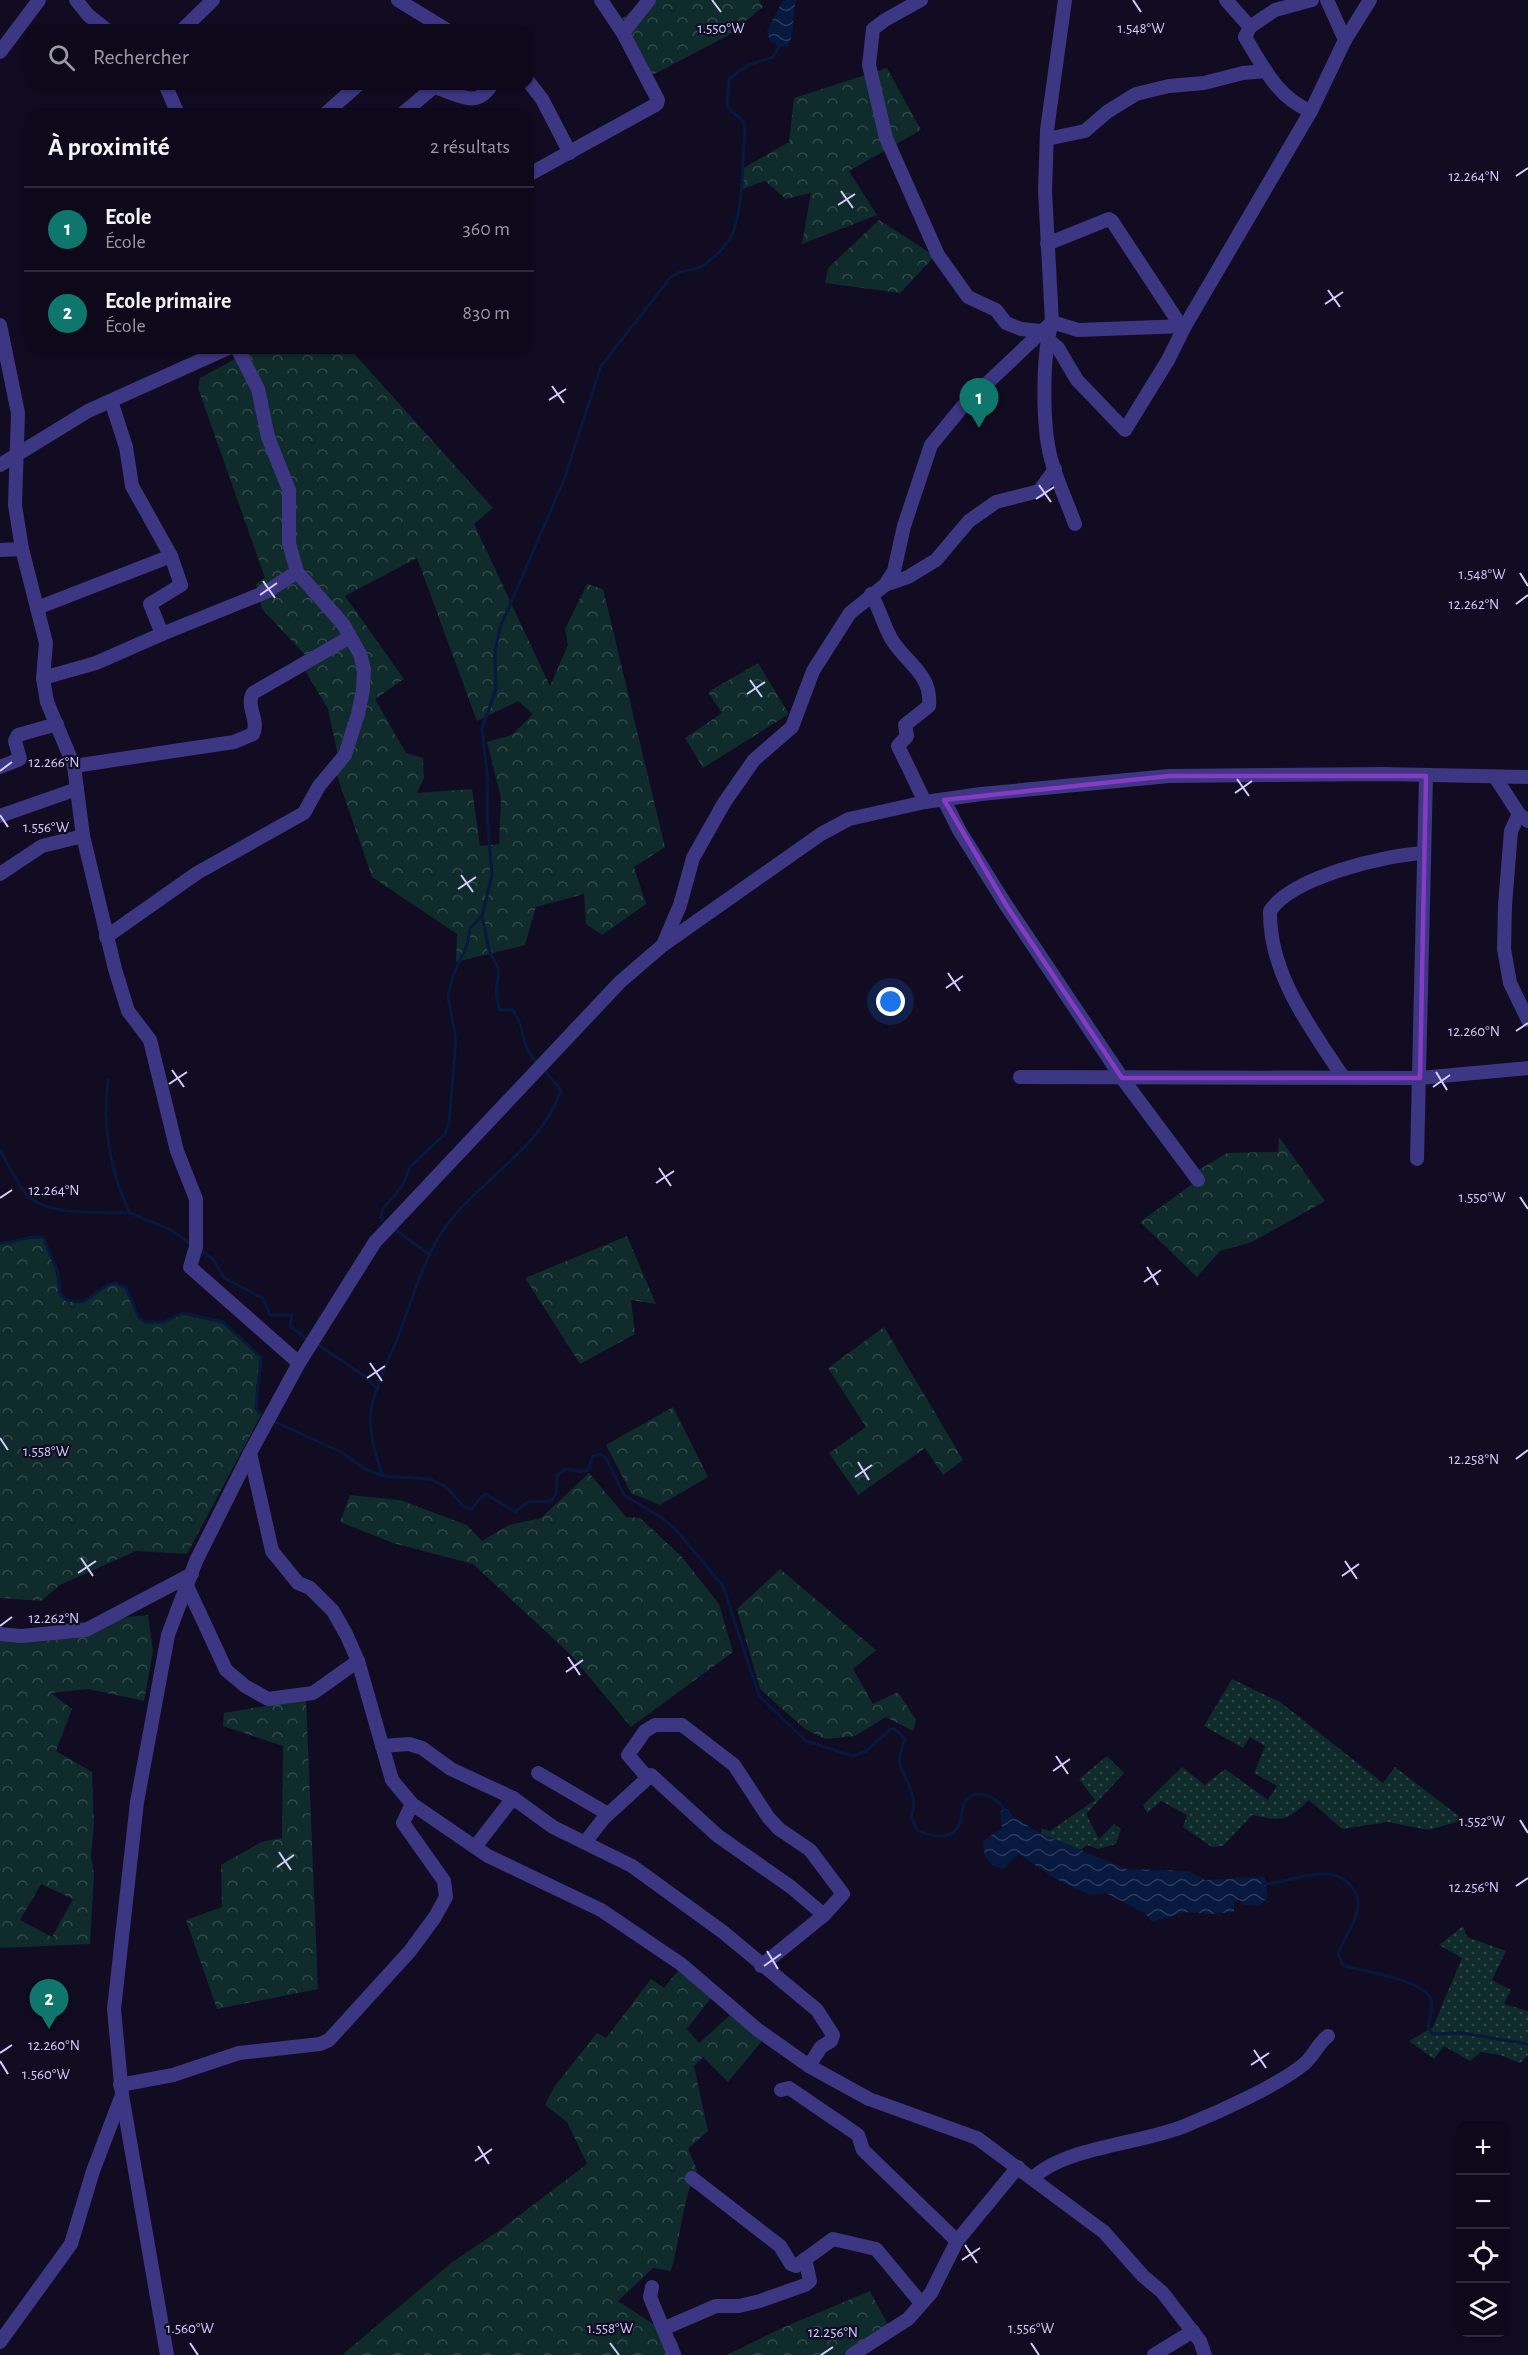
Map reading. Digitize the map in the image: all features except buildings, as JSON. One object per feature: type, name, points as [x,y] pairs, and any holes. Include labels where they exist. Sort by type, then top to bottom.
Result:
[{"type":"street","points":[[1,48],[39,0]]},
{"type":"street","points":[[76,0],[88,15],[99,24]]},
{"type":"street","points":[[188,24],[213,0]]},
{"type":"street","points":[[398,0],[437,24]]},
{"type":"street","points":[[534,172],[657,104],[658,100],[623,33],[601,0]]},
{"type":"street","points":[[623,33],[649,0]]},
{"type":"street","points":[[921,0],[873,29],[869,65],[886,138],[934,248],[968,297],[996,310],[1006,323],[1044,335],[1058,348],[1077,380],[1125,430],[1168,360],[1183,326],[1311,111],[1345,40],[1370,0]]},
{"type":"street","points":[[885,585],[898,560],[904,526],[931,445],[963,406],[1044,335],[1052,322],[1047,244],[1047,139],[1065,0]]},
{"type":"street","points":[[1226,0],[1250,27]]},
{"type":"street","points":[[1311,111],[1287,99],[1245,37],[1250,27],[1275,10],[1312,0]]},
{"type":"street","points":[[1327,0],[1345,40]]},
{"type":"street","points":[[1047,139],[1085,131],[1124,100],[1143,92],[1169,86],[1219,81],[1242,73],[1266,71]]},
{"type":"street","points":[[534,89],[542,99],[570,153]]},
{"type":"street","points":[[168,90],[175,108]]},
{"type":"street","points":[[332,108],[352,90]]},
{"type":"street","points":[[408,108],[427,90]]},
{"type":"street","points":[[441,90],[459,97],[479,98],[488,90]]},
{"type":"street","points":[[1047,244],[1108,219],[1112,221],[1183,326]]},
{"type":"street","points":[[1052,322],[1078,330],[1183,326]]},
{"type":"street","points":[[0,325],[15,393],[17,456],[14,482],[22,549],[46,643],[43,678],[47,702],[74,766],[83,836],[106,937],[129,1011],[146,1032],[154,1050],[177,1151],[196,1199],[196,1247],[190,1267],[300,1363]]},
{"type":"street","points":[[1044,335],[1047,441],[1074,524]]},
{"type":"street","points":[[0,465],[88,411],[215,354]]},
{"type":"street","points":[[106,937],[197,873],[304,813],[319,786],[345,755],[358,714],[364,669],[360,654],[343,624],[297,573],[290,543],[289,490],[268,437],[258,389],[240,354]]},
{"type":"street","points":[[111,401],[126,447],[132,486],[171,556],[181,587],[150,603],[162,634]]},
{"type":"street","points":[[663,945],[680,905],[693,858],[724,803],[754,760],[792,727],[813,670],[850,613],[870,594],[885,585],[908,578],[936,560],[969,521],[996,502],[1039,492],[1055,469]]},
{"type":"street","points":[[0,550],[22,549]]},
{"type":"street","points":[[37,608],[171,556]]},
{"type":"street","points":[[43,678],[96,663],[266,592],[297,573]]},
{"type":"street","points":[[870,594],[881,612],[890,637],[924,675],[930,695],[929,706],[908,722],[905,728],[908,736],[898,746],[925,802]]},
{"type":"street","points":[[74,766],[234,741],[253,734],[256,728],[250,702],[253,693],[350,637]]},
{"type":"street","points":[[0,767],[20,759],[15,741],[18,735],[57,724]]},
{"type":"street","points":[[168,2355],[121,2090],[114,2009],[137,1802],[168,1635],[189,1580],[250,1453],[313,1341],[375,1242],[620,982],[663,945],[821,834],[849,819],[925,802],[981,794],[1169,776],[1528,777]]},
{"type":"street","points":[[1417,1159],[1426,776]]},
{"type":"street","points":[[1495,777],[1523,818],[1511,831],[1504,904],[1504,949],[1510,983],[1528,1020]]},
{"type":"street","points":[[0,816],[77,789]]},
{"type":"street","points":[[944,800],[959,830],[1006,905],[1122,1078],[1198,1180]]},
{"type":"street","points":[[0,874],[42,846],[83,836]]},
{"type":"street","points":[[1343,1077],[1306,1021],[1287,986],[1271,941],[1270,911],[1283,897],[1359,863],[1399,854],[1424,853]]},
{"type":"street","points":[[1020,1077],[1420,1078],[1528,1068]]},
{"type":"street","points":[[250,1453],[272,1551],[298,1583],[310,1588],[333,1611],[358,1661],[393,1780],[412,1804],[475,1848],[601,1910],[681,1964],[758,2030],[809,2066],[869,2099],[977,2138],[1104,2232],[1143,2276],[1162,2292],[1193,2331],[1205,2355]]},
{"type":"street","points":[[0,1634],[21,1636],[86,1630],[189,1580]]},
{"type":"street","points":[[189,1580],[226,1670],[245,1686],[268,1699],[313,1693],[358,1661]]},
{"type":"street","points":[[647,1777],[628,1755],[645,1731],[655,1725],[682,1725],[734,1765],[768,1818],[779,1829],[810,1850],[833,1884],[843,1894],[824,1916],[761,1966]]},
{"type":"street","points":[[382,1746],[409,1744],[422,1748],[451,1769],[513,1798],[553,1827],[586,1841],[632,1866],[681,1899],[817,2010],[833,2036],[831,2041],[821,2047],[809,2066]]},
{"type":"street","points":[[538,1773],[608,1814]]},
{"type":"street","points":[[586,1841],[608,1814],[647,1777],[655,1776],[718,1836],[791,1887],[824,1916]]},
{"type":"street","points":[[475,1848],[513,1798]]},
{"type":"street","points":[[121,2090],[239,2053],[320,2044],[329,2040],[410,1951],[435,1917],[446,1897],[444,1881],[403,1822],[412,1804]]},
{"type":"street","points":[[1033,2178],[1042,2170],[1057,2163],[1120,2144],[1153,2137],[1203,2118],[1287,2076],[1306,2062],[1328,2036]]},
{"type":"street","points":[[781,2090],[789,2088],[858,2135],[863,2150],[957,2241]]},
{"type":"street","points":[[0,2342],[71,2244],[121,2090]]},
{"type":"street","points":[[852,2355],[908,2319],[931,2293],[957,2241],[1018,2167]]},
{"type":"street","points":[[692,2178],[780,2247],[792,2264],[796,2265],[833,2239],[876,2249],[921,2302]]},
{"type":"street","points":[[664,2328],[716,2306],[739,2306],[805,2285],[810,2282],[810,2275],[805,2259]]},
{"type":"street","points":[[652,2287],[650,2297],[674,2355]]},
{"type":"street","points":[[1154,2355],[1193,2331]]},
{"type":"highlighted area","points":[[1169,776],[1426,776],[1420,1078],[1122,1078],[1006,905],[944,800]]},
{"type":"green space","points":[[644,0],[759,0],[763,7],[727,36],[643,80],[612,27]]},
{"type":"green space","points":[[887,68],[921,130],[849,171],[877,215],[802,244],[811,193],[786,199],[765,181],[740,190],[742,169],[789,142],[794,98]]},
{"type":"green space","points":[[879,220],[935,256],[900,293],[825,283],[828,268]]},
{"type":"green space","points":[[244,354],[354,354],[493,508],[474,524],[550,686],[568,645],[565,629],[587,584],[603,589],[665,847],[634,867],[646,904],[602,935],[586,924],[584,894],[536,907],[525,945],[456,962],[457,934],[372,877],[334,767],[339,761],[328,709],[303,667],[307,657],[262,609],[256,584],[265,578],[198,388],[200,378]],"holes":[[[417,558],[477,721],[518,701],[533,714],[512,735],[487,742],[501,799],[499,844],[480,846],[472,789],[417,793],[424,778],[423,758],[406,753],[375,699],[404,679],[345,596]]]},
{"type":"green space","points":[[758,663],[789,714],[703,768],[685,738],[722,713],[708,692]]},
{"type":"green space","points":[[1279,1137],[1325,1201],[1252,1242],[1220,1251],[1197,1277],[1140,1222],[1191,1185],[1202,1183],[1195,1172],[1227,1153],[1278,1152]]},
{"type":"green space","points":[[34,1236],[43,1237],[48,1245],[60,1294],[67,1301],[83,1302],[107,1285],[121,1284],[126,1288],[139,1318],[145,1322],[164,1322],[182,1313],[223,1322],[261,1357],[256,1402],[261,1415],[187,1554],[136,1551],[60,1585],[41,1601],[0,1598],[0,1243],[19,1241]]},
{"type":"green space","points":[[627,1236],[656,1304],[631,1300],[635,1334],[580,1364],[525,1278]]},
{"type":"green space","points":[[884,1327],[963,1460],[943,1475],[925,1448],[858,1495],[829,1453],[866,1427],[828,1368]]},
{"type":"green space","points":[[673,1407],[708,1477],[660,1505],[631,1493],[606,1445]]},
{"type":"green space","points":[[589,1473],[626,1517],[640,1518],[682,1557],[719,1604],[733,1652],[631,1727],[570,1654],[473,1564],[393,1543],[340,1522],[350,1495],[400,1500],[467,1525],[482,1541],[509,1525],[541,1518]]},
{"type":"green space","points":[[780,1569],[876,1650],[853,1669],[873,1704],[898,1692],[916,1720],[913,1731],[886,1717],[855,1736],[825,1739],[805,1729],[760,1689],[737,1609]]},
{"type":"green space","points":[[148,1615],[153,1651],[144,1701],[88,1689],[51,1693],[72,1709],[56,1751],[92,1772],[94,1825],[91,1856],[94,1874],[90,1944],[0,1948],[0,1634],[24,1633],[53,1625]],"holes":[[[41,1884],[73,1899],[52,1937],[20,1920]]]},
{"type":"green space","points":[[1232,1679],[1280,1702],[1383,1783],[1395,1767],[1464,1820],[1428,1830],[1388,1822],[1342,1829],[1309,1800],[1284,1818],[1252,1815],[1223,1846],[1212,1847],[1183,1827],[1187,1815],[1161,1801],[1147,1813],[1143,1805],[1182,1767],[1205,1785],[1225,1769],[1268,1800],[1277,1786],[1254,1773],[1265,1746],[1250,1737],[1243,1748],[1204,1726]]},
{"type":"green space","points":[[306,1699],[318,1989],[217,2009],[186,1920],[222,1907],[221,1865],[261,1842],[282,1838],[283,1746],[223,1726],[224,1713]]},
{"type":"green space","points":[[1107,1756],[1124,1773],[1086,1814],[1099,1839],[1114,1824],[1121,1829],[1116,1844],[1098,1849],[1087,1845],[1081,1850],[1042,1834],[1041,1828],[1050,1831],[1095,1800],[1079,1779]]},
{"type":"green space","points":[[1463,1926],[1467,1937],[1506,1951],[1492,1980],[1511,1990],[1504,2004],[1528,2011],[1528,2055],[1520,2063],[1500,2055],[1481,2052],[1470,2061],[1444,2046],[1434,2059],[1409,2041],[1433,2027],[1462,1958],[1439,1945]]},
{"type":"green space","points":[[684,1963],[717,1990],[687,2029],[699,2043],[736,2010],[762,2041],[728,2082],[703,2057],[694,2066],[708,2131],[688,2149],[697,2170],[688,2194],[671,2271],[653,2268],[618,2301],[676,2339],[682,2355],[342,2355],[451,2263],[500,2230],[587,2164],[567,2122],[545,2105],[554,2087],[597,2033],[606,2038],[651,1979],[664,1988]]},
{"type":"green space","points":[[870,2291],[890,2329],[842,2355],[727,2355],[782,2328]]},
{"type":"water","points":[[783,0],[796,0],[790,41],[788,46],[780,47],[770,41],[767,31]]},
{"type":"water","points":[[1008,1809],[1013,1817],[1042,1834],[1127,1869],[1188,1871],[1205,1880],[1265,1877],[1268,1897],[1259,1906],[1243,1905],[1239,1900],[1234,1902],[1234,1912],[1211,1914],[1185,1912],[1152,1922],[1146,1914],[1106,1893],[1090,1895],[1054,1878],[1019,1854],[1003,1869],[990,1862],[985,1855],[983,1841],[1002,1828],[1000,1811]]},
{"type":"waterway","points":[[538,1064],[525,1044],[513,1010],[500,1010],[496,995],[499,970],[489,950],[482,916],[492,875],[487,813],[488,781],[482,729],[496,689],[495,651],[500,628],[564,480],[601,366],[671,277],[704,265],[722,249],[732,235],[740,206],[745,129],[743,121],[727,107],[729,79],[748,65],[773,57],[781,43]]},
{"type":"waterway","points":[[387,1224],[381,1217],[382,1210],[403,1185],[410,1167],[445,1134],[449,1122],[456,1040],[448,997],[453,976],[467,945],[470,928],[482,916]]},
{"type":"waterway","points":[[383,1476],[371,1432],[372,1405],[427,1259],[453,1217],[528,1143],[553,1110],[561,1090],[543,1069]]},
{"type":"waterway","points":[[108,1080],[106,1114],[109,1148],[117,1182],[130,1213],[171,1230],[191,1244]]},
{"type":"waterway","points":[[0,1150],[22,1189],[40,1204],[65,1211],[130,1213]]},
{"type":"waterway","points":[[393,1228],[430,1255]]},
{"type":"waterway","points":[[0,1243],[43,1237],[58,1272],[60,1294],[67,1300],[83,1302],[107,1285],[115,1283],[126,1288],[139,1318],[145,1322],[164,1322],[182,1313],[223,1322],[261,1357],[256,1409],[265,1417]]},
{"type":"waterway","points":[[199,1249],[213,1259],[224,1278],[263,1298],[270,1315],[292,1315],[290,1326],[308,1340]]},
{"type":"waterway","points":[[317,1344],[363,1375],[378,1389]]},
{"type":"waterway","points":[[271,1420],[343,1453],[363,1468],[383,1476],[430,1479],[446,1487],[464,1507],[472,1509],[486,1494],[515,1512],[527,1502],[551,1501],[556,1494],[557,1475],[566,1469],[582,1472],[588,1470],[593,1456],[601,1454],[607,1460],[624,1495],[662,1518],[677,1531],[723,1586],[759,1696],[806,1741],[853,1756],[866,1751],[891,1729],[895,1729],[905,1739],[900,1754],[900,1763],[913,1796],[911,1817],[917,1830],[922,1832],[934,1836],[951,1834],[959,1825],[965,1802],[976,1795],[982,1794],[994,1799],[1006,1813]]},
{"type":"waterway","points":[[1263,1884],[1318,1874],[1332,1875],[1344,1880],[1353,1889],[1358,1907],[1355,1919],[1338,1954],[1343,1965],[1408,1982],[1420,1988],[1428,1995],[1432,2003],[1428,2027],[1433,2034],[1462,2033],[1528,2044]]},
{"type":"place","name":"Ecole","points":[[979,428]]},
{"type":"place","name":"Ecole primaire","points":[[49,2029]]}]
